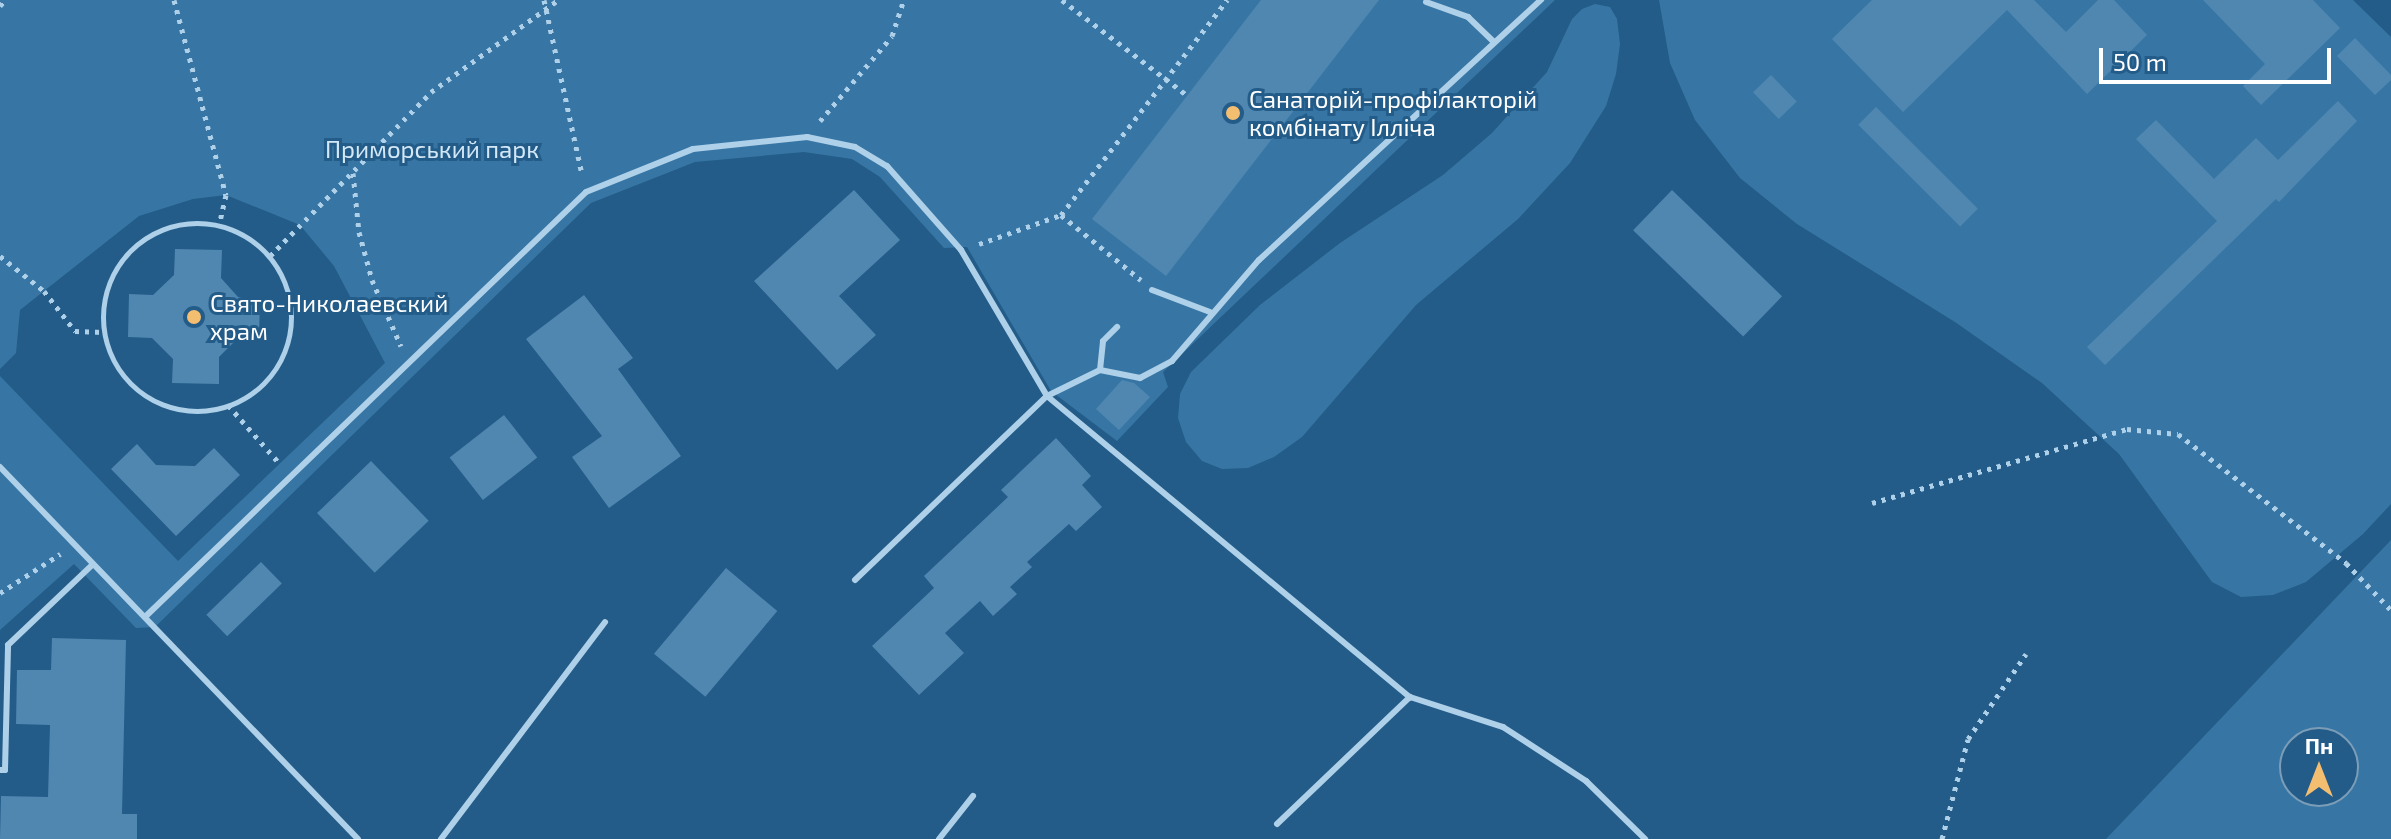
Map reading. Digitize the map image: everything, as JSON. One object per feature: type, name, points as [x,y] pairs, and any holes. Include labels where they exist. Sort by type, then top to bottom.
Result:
[{"type":"lane","points":[[855,580],[1047,396],[1100,370],[1122,372],[1129,377],[1150,374],[1172,361],[1210,312],[1259,260],[1541,0]]},
{"type":"lane","points":[[1426,2],[1468,17],[1494,42]]},
{"type":"lane","points":[[145,617],[586,192],[693,149],[807,137],[855,147],[887,166],[961,250],[1047,396],[1410,697],[1503,727],[1586,781],[1645,839]]},
{"type":"lane","points":[[1152,290],[1210,312]]},
{"type":"lane","points":[[1100,370],[1103,341],[1117,327]]},
{"type":"lane","points":[[0,467],[358,839]]},
{"type":"lane","points":[[0,770],[5,770],[8,645],[93,564]]},
{"type":"lane","points":[[441,839],[605,622]]},
{"type":"lane","points":[[1277,824],[1410,697]]},
{"type":"lane","points":[[939,839],[973,796]]},
{"type":"path","points":[[0,6],[5,0]]},
{"type":"path","points":[[174,0],[226,195],[219,225]]},
{"type":"path","points":[[544,0],[586,192]]},
{"type":"path","points":[[270,257],[431,92],[558,0]]},
{"type":"path","points":[[807,137],[892,36],[904,0]]},
{"type":"path","points":[[1062,0],[1188,96]]},
{"type":"path","points":[[979,244],[1061,215],[1227,0]]},
{"type":"path","points":[[353,172],[359,232],[372,280],[409,363]]},
{"type":"path","points":[[1061,215],[1152,290]]},
{"type":"path","points":[[181,223],[219,225],[252,240],[270,257],[283,278],[290,301],[291,326],[285,350],[274,371],[257,390],[212,410],[187,410],[163,405],[142,393],[124,377],[111,355],[104,332],[103,307],[108,283],[120,262],[137,244],[158,231],[181,223]]},
{"type":"path","points":[[0,256],[44,291],[75,331],[104,332]]},
{"type":"path","points":[[228,405],[291,476]]},
{"type":"path","points":[[1872,503],[2127,429],[2178,434],[2346,563],[2391,610]]},
{"type":"path","points":[[0,593],[75,544]]},
{"type":"path","points":[[1942,839],[1968,739],[2026,654]]},
{"type":"green space","name":"Приморський парк","points":[[0,0],[1555,0],[1163,372],[1168,387],[1117,441],[1051,391],[967,247],[944,248],[880,177],[852,159],[804,152],[695,162],[591,203],[155,627],[136,628],[74,564],[0,630],[0,376],[178,561],[385,363],[334,266],[300,225],[226,195],[193,199],[139,216],[20,310],[16,353],[0,369]]},
{"type":"green space","points":[[1659,0],[2353,0],[2391,37],[2391,504],[2363,534],[2306,582],[2273,595],[2241,597],[2212,582],[2119,454],[2042,383],[1955,322],[1797,224],[1740,178],[1695,120],[1670,63]]},
{"type":"green space","points":[[1595,4],[1610,7],[1617,19],[1620,44],[1616,74],[1606,106],[1570,163],[1518,219],[1416,305],[1302,437],[1274,457],[1248,468],[1222,469],[1202,461],[1186,442],[1178,418],[1180,394],[1191,372],[1260,305],[1340,243],[1443,175],[1492,133],[1547,72],[1572,19],[1582,9]]},
{"type":"green space","points":[[2391,540],[2391,839],[2106,839]]},
{"type":"building","points":[[1261,0],[1379,0],[1166,276],[1092,219]]},
{"type":"building","points":[[1872,0],[2034,0],[2066,32],[2098,0],[2114,0],[2147,35],[2087,94],[2007,10],[1903,112],[1832,39]]},
{"type":"building","points":[[2203,0],[2313,0],[2340,28],[2261,105],[2243,86],[2265,64]]},
{"type":"building","points":[[2355,38],[2391,75],[2391,80],[2375,95],[2337,56]]},
{"type":"building","points":[[1771,75],[1797,102],[1779,119],[1753,92]]},
{"type":"building","points":[[2338,101],[2357,121],[2279,202],[2276,199],[2105,365],[2087,347],[2217,221],[2136,139],[2156,120],[2214,179],[2256,138],[2278,160]]},
{"type":"building","points":[[1876,107],[1978,209],[1960,227],[1858,125]]},
{"type":"building","points":[[854,190],[900,240],[839,296],[876,335],[837,370],[754,281]]},
{"type":"building","points":[[1672,190],[1782,296],[1743,337],[1633,230]]},
{"type":"building","name":"Свято-Николаевский храм","points":[[175,249],[222,250],[221,278],[238,297],[260,297],[259,340],[236,340],[219,357],[219,384],[172,383],[173,359],[152,338],[128,337],[129,294],[153,295],[174,275]]},
{"type":"building","points":[[584,295],[633,358],[618,369],[681,456],[609,508],[572,457],[602,436],[526,339]]},
{"type":"building","points":[[1122,380],[1134,383],[1150,397],[1119,430],[1096,409]]},
{"type":"building","points":[[504,415],[537,458],[483,500],[450,457]]},
{"type":"building","points":[[1056,438],[1091,476],[1082,485],[1102,507],[1076,531],[1069,524],[1027,562],[1032,567],[1010,587],[1017,594],[993,616],[980,601],[945,633],[964,653],[919,695],[872,646],[934,588],[924,576],[1008,497],[1001,490]]},
{"type":"building","points":[[137,444],[156,465],[195,466],[214,448],[240,475],[176,536],[111,469]]},
{"type":"building","points":[[371,461],[429,521],[375,573],[317,513]]},
{"type":"building","points":[[261,562],[282,584],[227,636],[206,615]]},
{"type":"building","points":[[726,568],[777,611],[705,697],[654,654]]},
{"type":"building","points":[[52,638],[126,640],[122,814],[137,814],[137,839],[0,839],[1,796],[48,797],[50,725],[16,724],[17,670],[51,670]]},
{"type":"place","name":"Санаторій-профілакторій комбінату Ілліча","points":[[1233,113]]},
{"type":"place","name":"Свято-Николаевский храм","points":[[194,317]]}]
